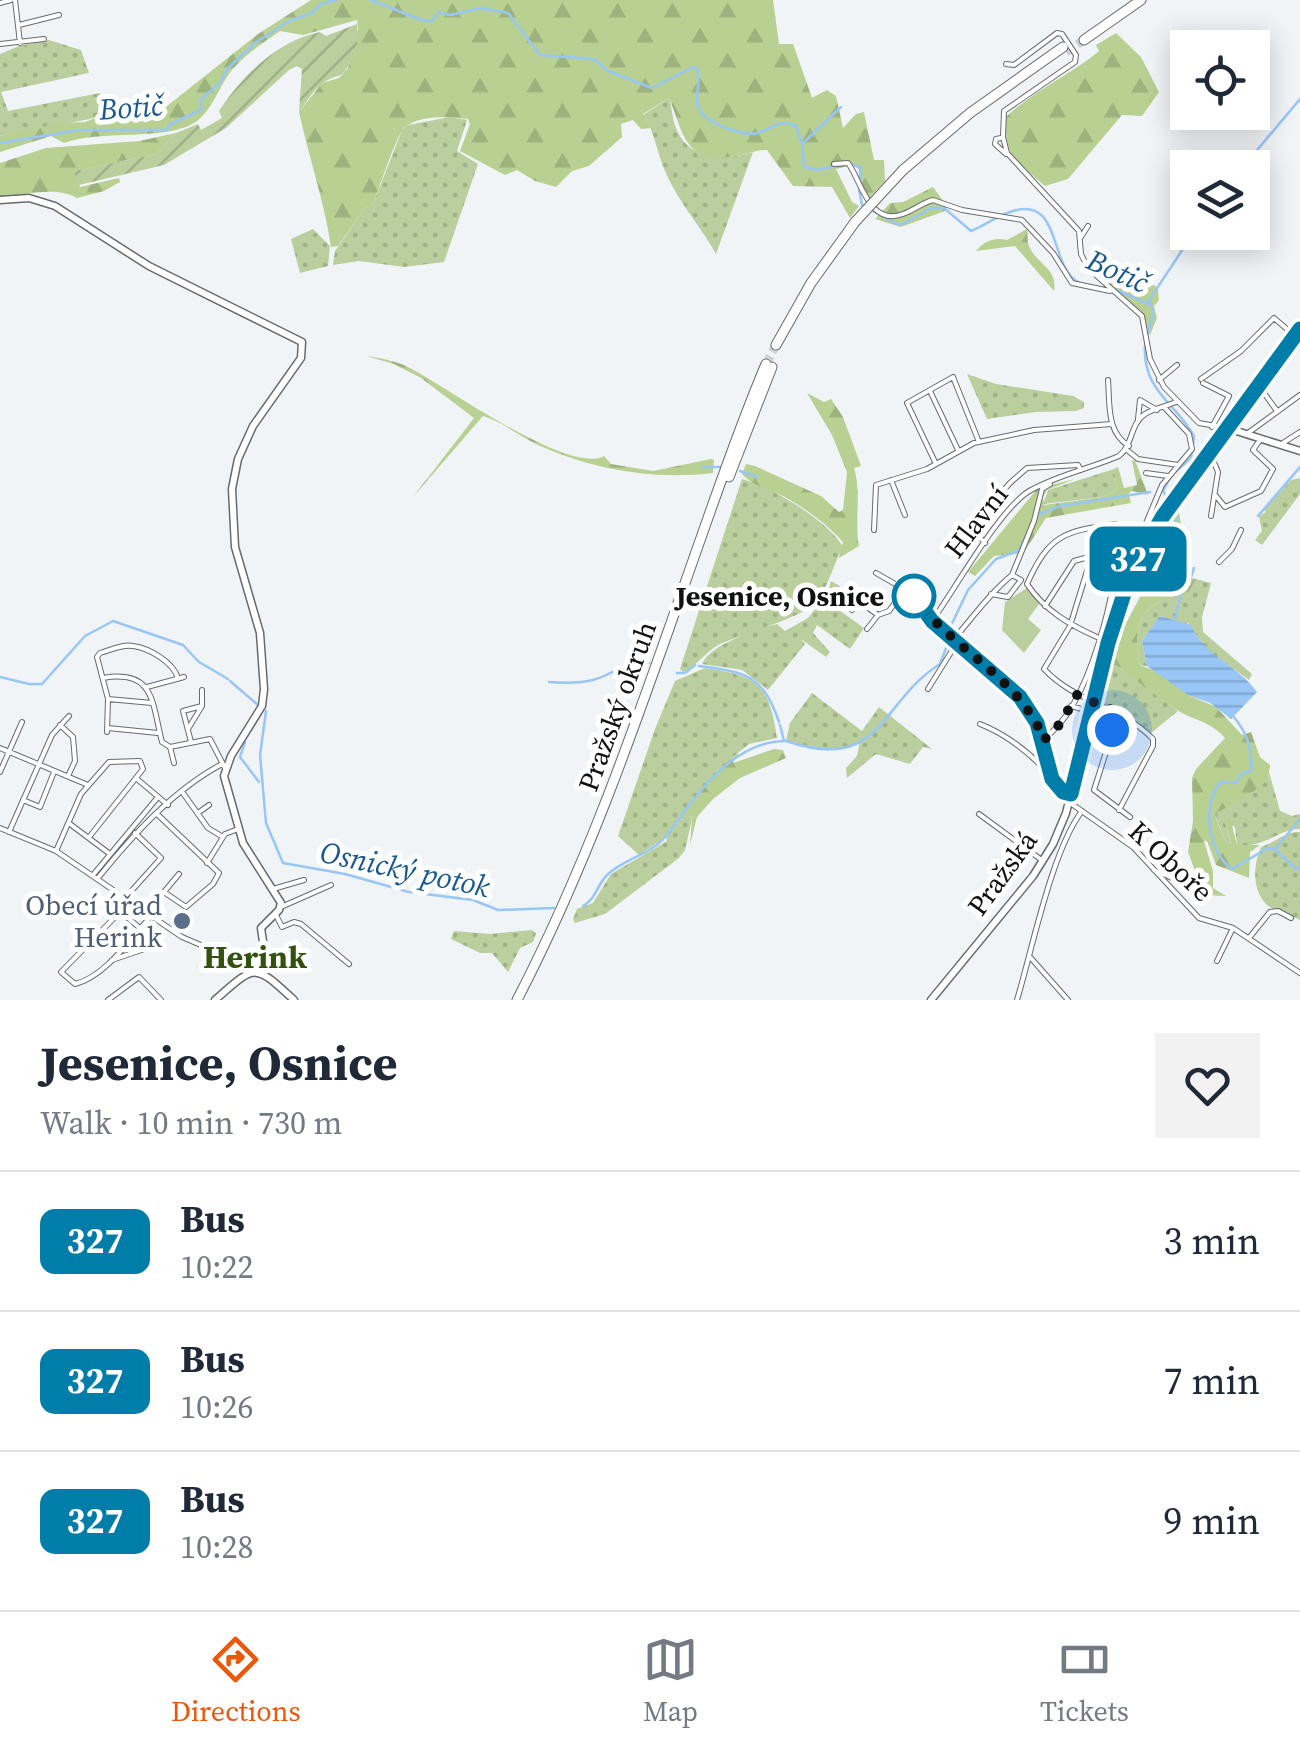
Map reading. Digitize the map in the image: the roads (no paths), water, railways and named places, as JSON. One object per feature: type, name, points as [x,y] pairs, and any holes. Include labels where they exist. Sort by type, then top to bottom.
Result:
[{"type":"highway","points":[[1131,0],[1082,37],[1141,0]]},
{"type":"highway","points":[[778,346],[814,278],[905,172],[970,113],[1065,50]]},
{"type":"highway","name":"Pražský okruh","points":[[520,1000],[570,899],[740,429],[769,366]]},
{"type":"street","points":[[0,4],[11,0],[20,43]]},
{"type":"street","points":[[18,24],[58,15]]},
{"type":"street","points":[[1006,64],[1014,65],[1058,33],[1077,57],[1008,106],[1004,111],[1003,138],[1010,157],[1028,172],[1082,237]]},
{"type":"street","points":[[0,44],[44,39]]},
{"type":"street","points":[[834,164],[848,163],[867,200],[890,216],[899,216],[934,200],[962,210],[1007,216],[1028,225],[1054,253],[1072,282],[1109,290]]},
{"type":"street","points":[[0,200],[29,198],[55,206],[149,266],[302,342],[301,358],[260,413],[233,478],[235,547],[262,640],[264,694],[258,712],[224,766],[168,805],[95,877]]},
{"type":"street","points":[[1088,226],[1080,248],[1084,262],[1109,290],[1142,316],[1146,340],[1169,405],[1191,437],[1192,451],[1168,476],[1144,528]]},
{"type":"street","points":[[1212,427],[1229,396],[1202,381],[1242,351],[1274,318],[1297,333]]},
{"type":"street","name":"Pražská","points":[[931,1000],[1053,844],[1070,798],[1132,569],[1171,505],[1297,333]]},
{"type":"street","points":[[1159,380],[1178,364]]},
{"type":"street","points":[[936,464],[908,403],[953,378],[978,442]]},
{"type":"street","points":[[1108,380],[1112,424],[1119,438],[1138,459],[1178,466]]},
{"type":"street","points":[[1259,385],[1276,411]]},
{"type":"street","points":[[930,391],[959,451]]},
{"type":"street","points":[[1248,433],[1300,396]]},
{"type":"street","points":[[1128,448],[1140,400],[1156,410]]},
{"type":"street","points":[[1138,420],[1169,405],[1202,424],[1248,433],[1300,451]]},
{"type":"street","points":[[874,530],[874,486],[936,464],[978,442],[1034,430],[1112,424]]},
{"type":"street","points":[[1280,445],[1300,432]]},
{"type":"street","points":[[1216,496],[1226,507],[1261,491],[1272,466],[1253,450],[1261,438]]},
{"type":"street","name":"Hlavní","points":[[932,621],[1022,496],[1128,448]]},
{"type":"street","points":[[1210,453],[1218,472],[1210,516]]},
{"type":"street","points":[[985,543],[972,528],[1027,468],[1078,465],[1081,470]]},
{"type":"street","points":[[1146,473],[1168,476]]},
{"type":"street","points":[[928,690],[952,637],[1012,574],[1034,521],[1042,489],[1066,476]]},
{"type":"street","points":[[892,480],[905,514]]},
{"type":"street","points":[[1044,740],[1071,706],[1094,658],[1119,560],[1118,526],[1113,524],[1067,533],[1052,542],[1027,584],[1045,606],[1070,626],[1099,638]]},
{"type":"street","points":[[1219,562],[1232,549],[1240,530]]},
{"type":"street","points":[[1091,558],[1070,626],[1044,669],[1077,695],[1119,713],[1154,743],[1120,810]]},
{"type":"street","points":[[1045,606],[1069,566],[1079,559],[1119,560]]},
{"type":"street","points":[[876,572],[908,590],[932,621],[1020,697],[1044,740],[1052,779]]},
{"type":"street","points":[[991,594],[1008,596],[1021,580],[1012,574]]},
{"type":"street","points":[[867,629],[908,590]]},
{"type":"street","points":[[852,610],[860,602],[878,615]]},
{"type":"street","points":[[148,688],[181,678],[168,662],[137,646],[128,645],[97,657],[108,699],[108,730],[159,733]]},
{"type":"street","points":[[103,678],[128,675],[148,688],[162,742],[170,747],[174,763]]},
{"type":"street","points":[[188,729],[202,706],[202,690]]},
{"type":"street","points":[[108,699],[152,704]]},
{"type":"street","points":[[191,742],[184,710],[202,706]]},
{"type":"street","points":[[1071,706],[1085,710]]},
{"type":"street","points":[[1119,713],[1094,790],[1130,817]]},
{"type":"street","points":[[9,832],[52,734],[69,716]]},
{"type":"street","points":[[0,772],[22,722]]},
{"type":"street","points":[[980,724],[1021,746],[1070,798]]},
{"type":"street","points":[[60,725],[73,737],[74,761],[68,776]]},
{"type":"street","points":[[170,747],[212,741],[224,766],[238,829],[247,851],[272,889],[282,927],[294,922],[301,924],[349,964]]},
{"type":"street","points":[[0,748],[88,786]]},
{"type":"street","points":[[56,851],[88,786],[111,760],[141,762],[143,768],[90,836]]},
{"type":"street","points":[[24,800],[40,807],[55,771]]},
{"type":"street","points":[[136,778],[168,805]]},
{"type":"street","points":[[183,793],[208,828],[223,837]]},
{"type":"street","points":[[95,877],[158,797]]},
{"type":"street","name":"K Oboře","points":[[1070,798],[1082,811],[1134,847],[1199,918],[1233,928],[1300,973]]},
{"type":"street","points":[[198,813],[209,805]]},
{"type":"street","points":[[1017,1000],[1058,862],[1082,811]]},
{"type":"street","points":[[158,814],[219,873],[213,884],[185,907],[164,892]]},
{"type":"street","points":[[979,814],[1042,862]]},
{"type":"street","points":[[1002,831],[1008,819]]},
{"type":"street","points":[[68,823],[110,854]]},
{"type":"street","points":[[0,828],[56,851],[182,937],[229,956],[248,972],[264,972],[294,1000]]},
{"type":"street","points":[[207,863],[223,837],[238,829]]},
{"type":"street","points":[[126,897],[161,858],[136,833]]},
{"type":"street","points":[[1154,870],[1207,898]]},
{"type":"street","points":[[146,911],[180,874]]},
{"type":"street","points":[[272,889],[304,880]]},
{"type":"street","points":[[264,972],[261,929],[278,910],[331,885]]},
{"type":"street","points":[[1249,938],[1270,912],[1291,918]]},
{"type":"street","points":[[109,960],[159,944],[139,930],[122,913],[61,972],[74,984],[89,981],[109,960],[139,930],[152,915]]},
{"type":"street","points":[[1217,960],[1233,928]]},
{"type":"street","points":[[1030,957],[1068,1000]]},
{"type":"street","points":[[215,1000],[248,972]]},
{"type":"street","points":[[108,1000],[141,977],[161,1000]]},
{"type":"street","points":[[120,993],[125,1000]]},
{"type":"water","points":[[1160,616],[1191,625],[1205,645],[1257,692],[1231,719],[1147,666],[1142,641]]},
{"type":"waterway","name":"Botič","points":[[0,143],[79,130],[167,130],[169,125],[201,110],[201,99],[255,43],[289,21],[312,13],[321,4],[336,0]]},
{"type":"waterway","name":"Botič","points":[[371,0],[421,20],[432,21],[439,12],[450,15],[481,8],[508,13],[540,55],[594,59],[608,71],[652,88],[693,67],[698,75],[697,104],[709,119],[751,134],[780,123],[796,126],[804,167],[817,170],[841,165]]},
{"type":"waterway","points":[[1257,150],[1300,99]]},
{"type":"waterway","points":[[802,144],[841,107]]},
{"type":"waterway","name":"Botič","points":[[849,164],[860,167],[860,181]]},
{"type":"waterway","name":"Botič","points":[[859,189],[862,205],[896,224],[931,208],[944,208],[971,231],[1013,211],[1029,209],[1048,223],[1063,264],[1080,283]]},
{"type":"waterway","points":[[1148,302],[1182,250]]},
{"type":"waterway","name":"Botič","points":[[1116,290],[1151,305],[1153,314],[1147,337]]},
{"type":"waterway","name":"Botič","points":[[1145,345],[1154,385],[1194,436],[1191,458],[1175,472]]},
{"type":"waterway","points":[[703,467],[721,467]]},
{"type":"waterway","points":[[1258,516],[1300,467]]},
{"type":"waterway","points":[[740,471],[757,477]]},
{"type":"waterway","name":"Botič","points":[[1169,502],[1163,491],[1170,478]]},
{"type":"waterway","name":"Osnický potok","points":[[1038,515],[1060,506],[1150,492]]},
{"type":"waterway","name":"Botič","points":[[1173,508],[1179,531],[1170,545],[1168,560],[1188,586],[1181,594],[1174,623]]},
{"type":"waterway","name":"Osnický potok","points":[[786,741],[818,749],[842,748],[876,730],[903,697],[940,664],[948,643],[946,636],[968,590],[996,559],[1018,551],[1026,537]]},
{"type":"waterway","points":[[1188,586],[1194,568]]},
{"type":"waterway","name":"Osnický potok","points":[[0,677],[42,684],[85,636],[113,621],[183,645],[199,662],[228,679]]},
{"type":"waterway","points":[[549,682],[584,682],[633,661],[649,663]]},
{"type":"waterway","points":[[677,673],[685,673],[695,665]]},
{"type":"waterway","points":[[699,666],[751,679],[766,694],[779,722]]},
{"type":"waterway","name":"Osnický potok","points":[[230,681],[258,705]]},
{"type":"waterway","name":"Osnický potok","points":[[266,711],[260,755],[266,823],[283,863],[345,874],[409,892],[473,900],[498,910],[554,908]]},
{"type":"waterway","name":"Botič","points":[[1233,716],[1248,741],[1251,771],[1242,773],[1236,783],[1221,782],[1215,791],[1209,814],[1217,852],[1232,869],[1268,848],[1300,868]]},
{"type":"waterway","points":[[780,725],[784,741]]},
{"type":"waterway","name":"Osnický potok","points":[[668,834],[704,787],[733,760],[766,743],[785,741]]},
{"type":"waterway","points":[[245,742],[240,757],[259,782]]},
{"type":"waterway","points":[[1276,848],[1300,819]]},
{"type":"waterway","name":"Osnický potok","points":[[583,906],[607,875],[667,835]]},
{"type":"tunnel","points":[[1066,52],[1084,40]]},
{"type":"tunnel","points":[[766,364],[776,345]]},
{"type":"place","name":"Jesenice, Osnice","points":[[914,596]]},
{"type":"place","name":"Obecí úřad Herink","points":[[182,921]]},
{"type":"district","name":"Herink","points":[[255,957]]}]
